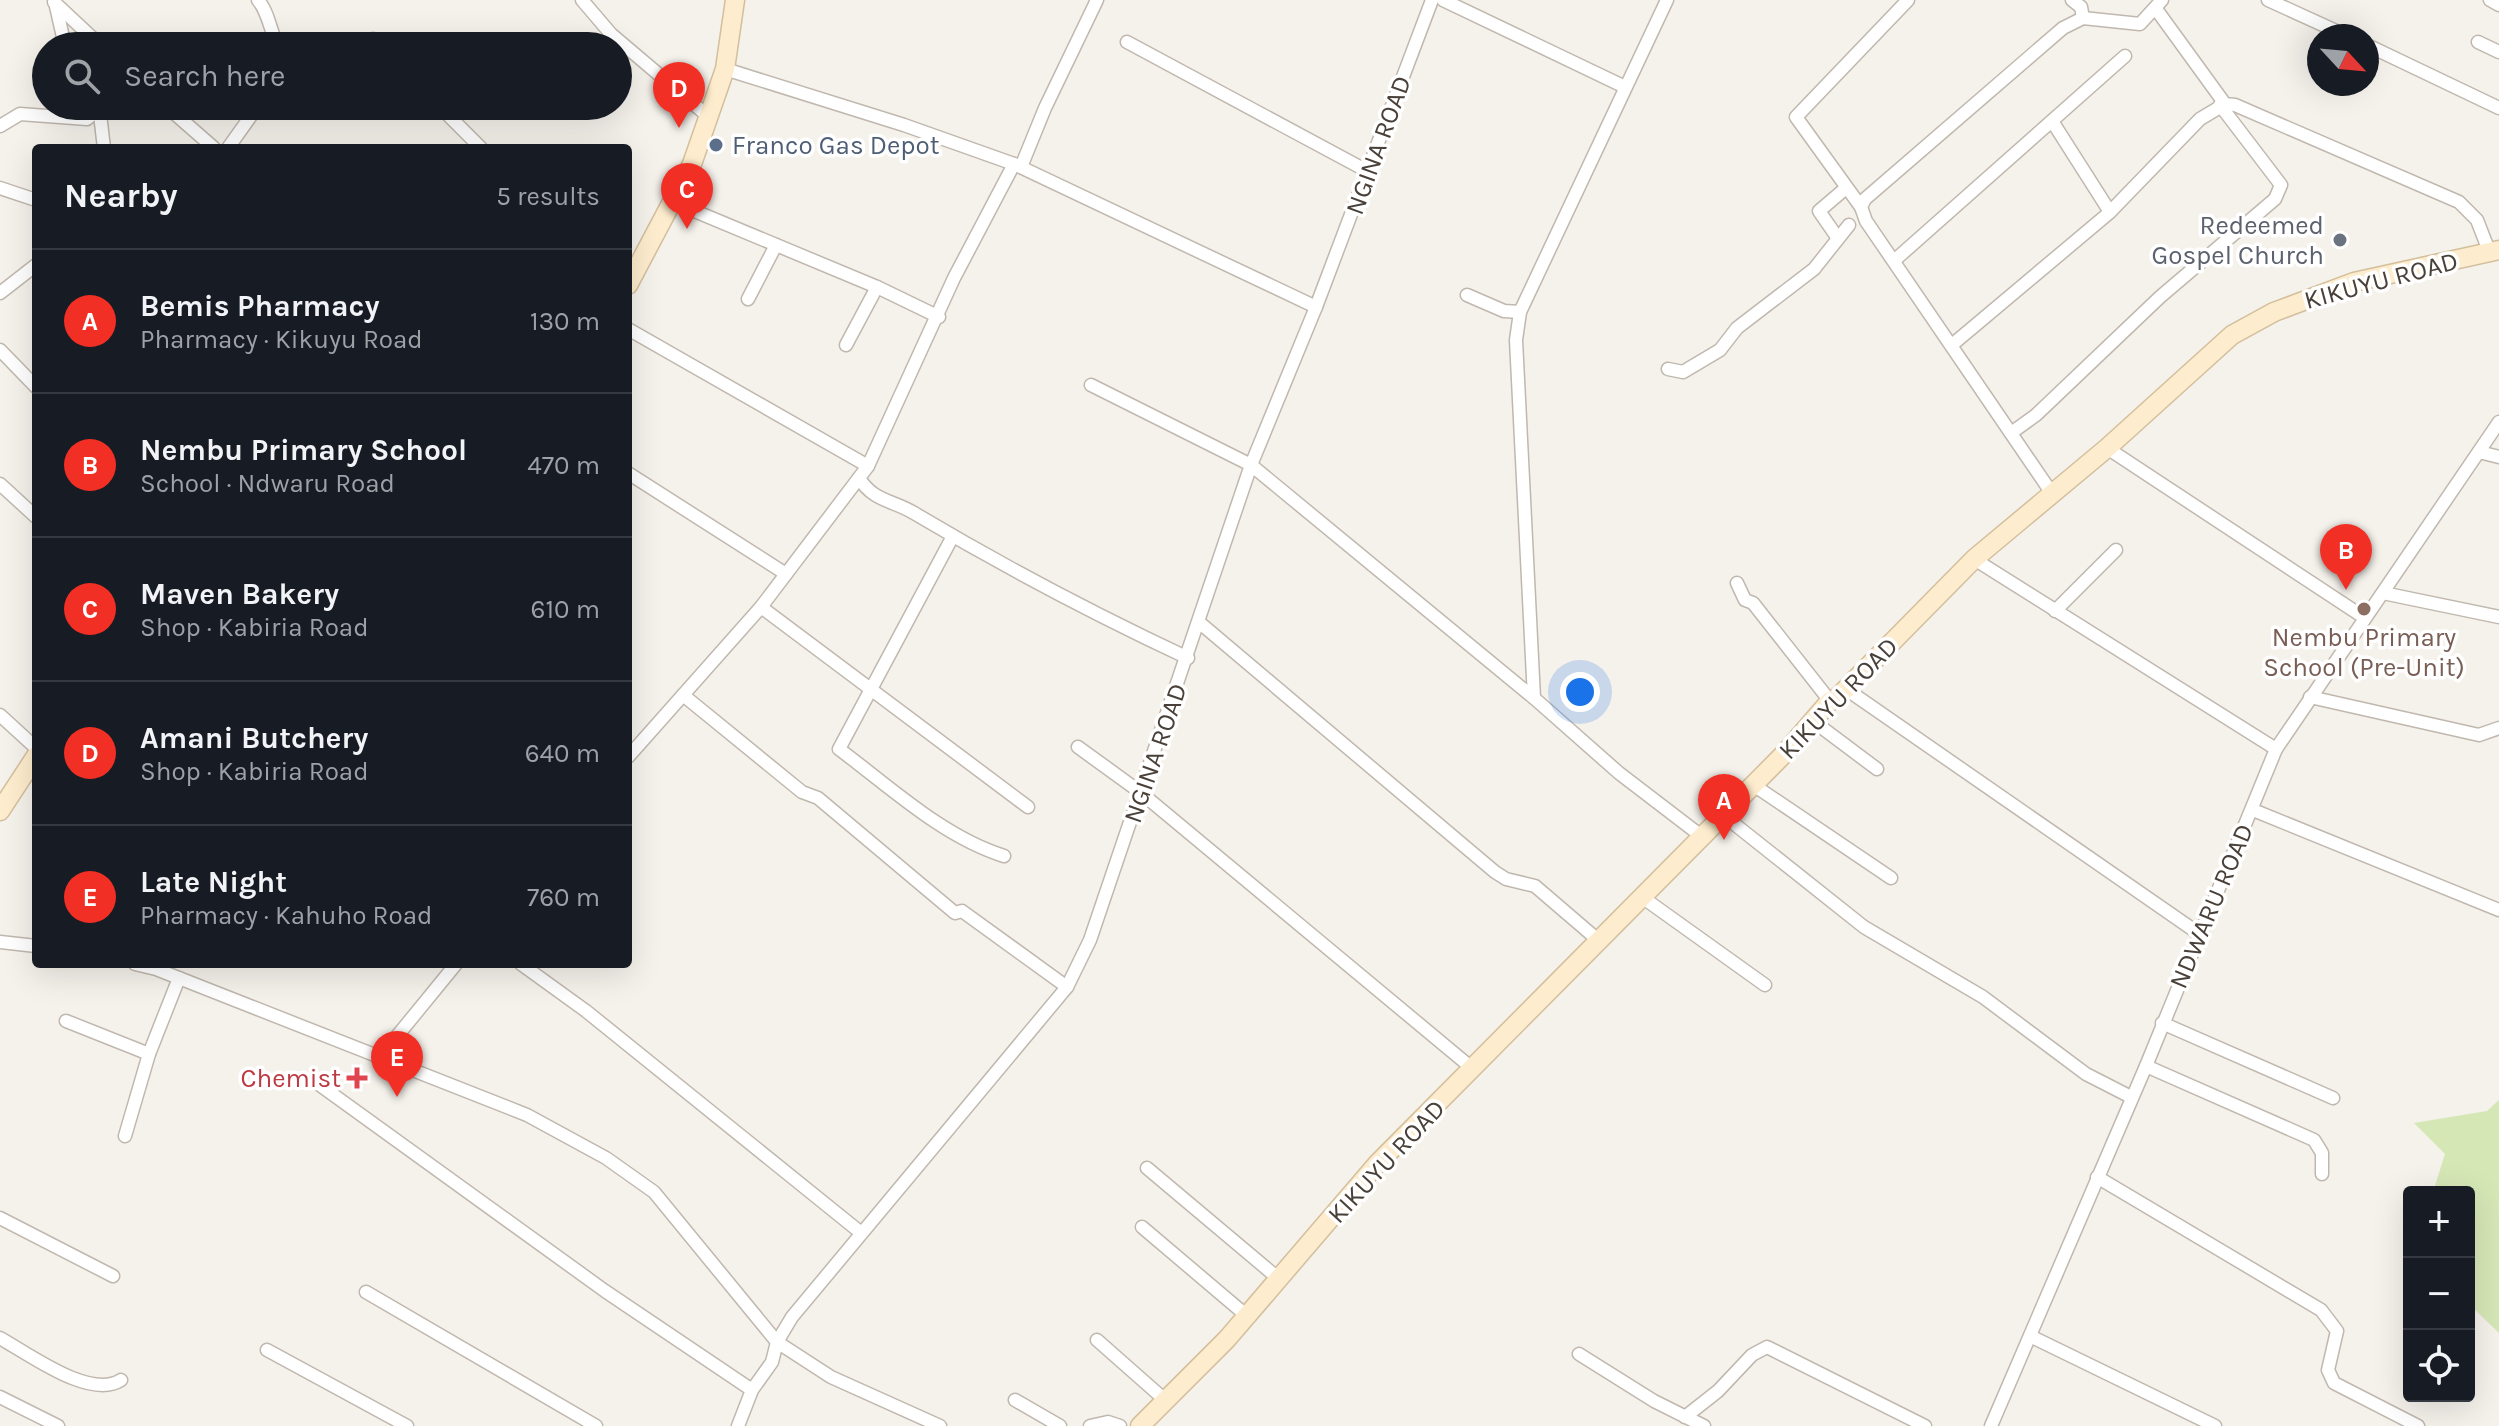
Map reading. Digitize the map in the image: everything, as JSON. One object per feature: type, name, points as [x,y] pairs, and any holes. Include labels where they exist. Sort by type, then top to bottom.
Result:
[{"type":"main road","points":[[632,278],[692,164],[725,69],[735,0]]},
{"type":"main road","name":"KIKUYU ROAD","points":[[1140,1426],[1247,1316],[1377,1164],[1723,815],[1830,701],[1846,689],[1974,559],[2107,448],[2204,357],[2232,335],[2274,312],[2354,282],[2494,251]]},
{"type":"main road","points":[[0,811],[32,762]]},
{"type":"street","points":[[582,0],[609,32]]},
{"type":"street","points":[[632,752],[761,607],[868,466],[939,317],[954,278],[1018,166],[1097,0]]},
{"type":"street","name":"NGINA ROAD","points":[[738,1426],[752,1390],[772,1362],[777,1342],[792,1317],[1067,987],[1090,940],[1200,623],[1251,465],[1369,172],[1432,0]]},
{"type":"street","points":[[1443,0],[1625,87]]},
{"type":"street","points":[[1534,698],[1516,340],[1520,312],[1667,0]]},
{"type":"street","points":[[1908,0],[1796,117],[1861,207],[1866,221],[1896,259],[2051,492]]},
{"type":"street","points":[[2072,0],[2081,7],[2083,18]]},
{"type":"street","points":[[2268,0],[2321,24]]},
{"type":"street","points":[[2490,0],[2499,5]]},
{"type":"street","points":[[54,1],[62,32]]},
{"type":"street","points":[[54,1],[86,32]]},
{"type":"street","points":[[266,4],[271,32]]},
{"type":"street","points":[[1861,207],[1865,199],[2063,28],[2083,18],[2140,24],[2159,4],[2222,105],[2281,185],[2275,199],[2160,297],[2036,415],[2011,433]]},
{"type":"street","points":[[1127,42],[1369,172]]},
{"type":"street","points":[[2478,42],[2499,52]]},
{"type":"street","points":[[2379,51],[2499,108]]},
{"type":"street","points":[[632,52],[709,117]]},
{"type":"street","points":[[1896,259],[2021,144],[2052,121],[2125,56]]},
{"type":"street","points":[[725,69],[904,125],[1018,166],[1316,307]]},
{"type":"street","points":[[1953,344],[2110,212],[2200,119],[2222,105],[2235,105],[2301,132],[2459,202],[2477,220],[2494,251]]},
{"type":"street","points":[[0,126],[20,114],[32,115]]},
{"type":"street","points":[[101,120],[104,144]]},
{"type":"street","points":[[180,120],[205,144]]},
{"type":"street","points":[[231,144],[248,120]]},
{"type":"street","points":[[453,120],[477,144]]},
{"type":"street","points":[[2052,121],[2110,212]]},
{"type":"street","points":[[0,188],[32,199]]},
{"type":"street","points":[[1837,237],[1819,214],[1821,208],[1846,188]]},
{"type":"street","points":[[673,202],[877,287],[939,317]]},
{"type":"street","points":[[1668,369],[1683,372],[1720,350],[1737,328],[1821,262],[1849,225]]},
{"type":"street","points":[[748,299],[776,245]]},
{"type":"street","points":[[0,293],[32,268]]},
{"type":"street","points":[[846,345],[877,287]]},
{"type":"street","points":[[1467,295],[1504,311],[1520,312]]},
{"type":"street","points":[[632,331],[868,466]]},
{"type":"street","points":[[0,350],[32,383]]},
{"type":"street","points":[[1091,385],[1251,465],[1534,698],[1619,773],[1700,835]]},
{"type":"street","name":"NDWARU ROAD","points":[[1991,1426],[2146,1066],[2276,749],[2499,422]]},
{"type":"street","points":[[2107,448],[2365,618]]},
{"type":"street","points":[[2479,452],[2499,457]]},
{"type":"street","points":[[632,476],[786,574]]},
{"type":"street","points":[[859,478],[868,493],[908,509],[1011,570],[1188,658]]},
{"type":"street","points":[[0,484],[32,513]]},
{"type":"street","points":[[953,536],[839,749],[953,833],[1004,856]]},
{"type":"street","points":[[2055,611],[2106,555],[2116,550]]},
{"type":"street","points":[[1974,559],[2276,749]]},
{"type":"street","points":[[1737,583],[1745,600],[1753,603],[1830,701]]},
{"type":"street","points":[[2383,593],[2499,617]]},
{"type":"street","points":[[761,607],[1028,807]]},
{"type":"street","points":[[1200,623],[1495,872],[1506,879],[1535,886],[1598,940]]},
{"type":"street","points":[[1846,689],[2198,933]]},
{"type":"street","points":[[683,695],[802,792],[818,798],[955,913],[962,911],[1067,987]]},
{"type":"street","points":[[2310,697],[2479,735],[2499,728]]},
{"type":"street","points":[[0,715],[32,744]]},
{"type":"street","points":[[1813,721],[1877,769]]},
{"type":"street","points":[[1078,747],[1140,792],[1473,1069]]},
{"type":"street","points":[[1752,784],[1891,878]]},
{"type":"street","points":[[2253,810],[2499,910]]},
{"type":"street","points":[[1723,815],[1864,927],[1983,997],[2086,1074],[2131,1097]]},
{"type":"street","points":[[1642,897],[1765,985]]},
{"type":"street","points":[[0,942],[32,946]]},
{"type":"street","points":[[148,968],[527,1115],[606,1158],[654,1192],[777,1342],[831,1377],[940,1426]]},
{"type":"street","points":[[380,1057],[453,968]]},
{"type":"street","points":[[527,968],[586,1011],[860,1232]]},
{"type":"street","points":[[125,1136],[149,1054],[179,978]]},
{"type":"street","points":[[66,1021],[149,1054]]},
{"type":"street","points":[[2162,1023],[2333,1098]]},
{"type":"street","points":[[2146,1066],[2314,1140],[2322,1153],[2322,1174]]},
{"type":"street","points":[[317,1083],[605,1291],[752,1390]]},
{"type":"street","points":[[1147,1168],[1279,1279]]},
{"type":"street","points":[[2097,1177],[2321,1310],[2337,1331],[2328,1370],[2334,1383],[2418,1426]]},
{"type":"street","points":[[0,1218],[113,1276]]},
{"type":"street","points":[[1142,1227],[1247,1316]]},
{"type":"street","points":[[366,1292],[596,1426]]},
{"type":"street","points":[[2030,1336],[2215,1426]]},
{"type":"street","points":[[0,1338],[81,1382],[104,1387],[121,1380]]},
{"type":"street","points":[[1097,1340],[1165,1400]]},
{"type":"street","points":[[1685,1417],[1718,1391],[1752,1355],[1767,1347],[1925,1426]]},
{"type":"street","points":[[267,1350],[407,1426]]},
{"type":"street","points":[[1579,1354],[1704,1426]]},
{"type":"street","points":[[0,1397],[58,1426]]},
{"type":"street","points":[[1015,1400],[1060,1426]]},
{"type":"street","points":[[1090,1426],[1108,1422],[1120,1426]]},
{"type":"green space","points":[[2499,1100],[2499,1333],[2475,1310],[2475,1186],[2435,1186],[2445,1154],[2414,1123],[2487,1111]]},
{"type":"place","name":"Amani Butchery","points":[[679,128]]},
{"type":"place","name":"Franco Gas Depot","points":[[716,145]]},
{"type":"place","name":"Maven Bakery","points":[[687,229]]},
{"type":"place","name":"Redeemed Gospel Church","points":[[2340,240]]},
{"type":"place","name":"Nembu Primary School","points":[[2346,590]]},
{"type":"place","name":"Nembu Primary School (Pre-Unit)","points":[[2364,609]]},
{"type":"place","name":"Bemis Pharmacy","points":[[1724,840]]},
{"type":"place","name":"Chemist","points":[[357,1078]]},
{"type":"place","name":"Late Night","points":[[397,1097]]}]
